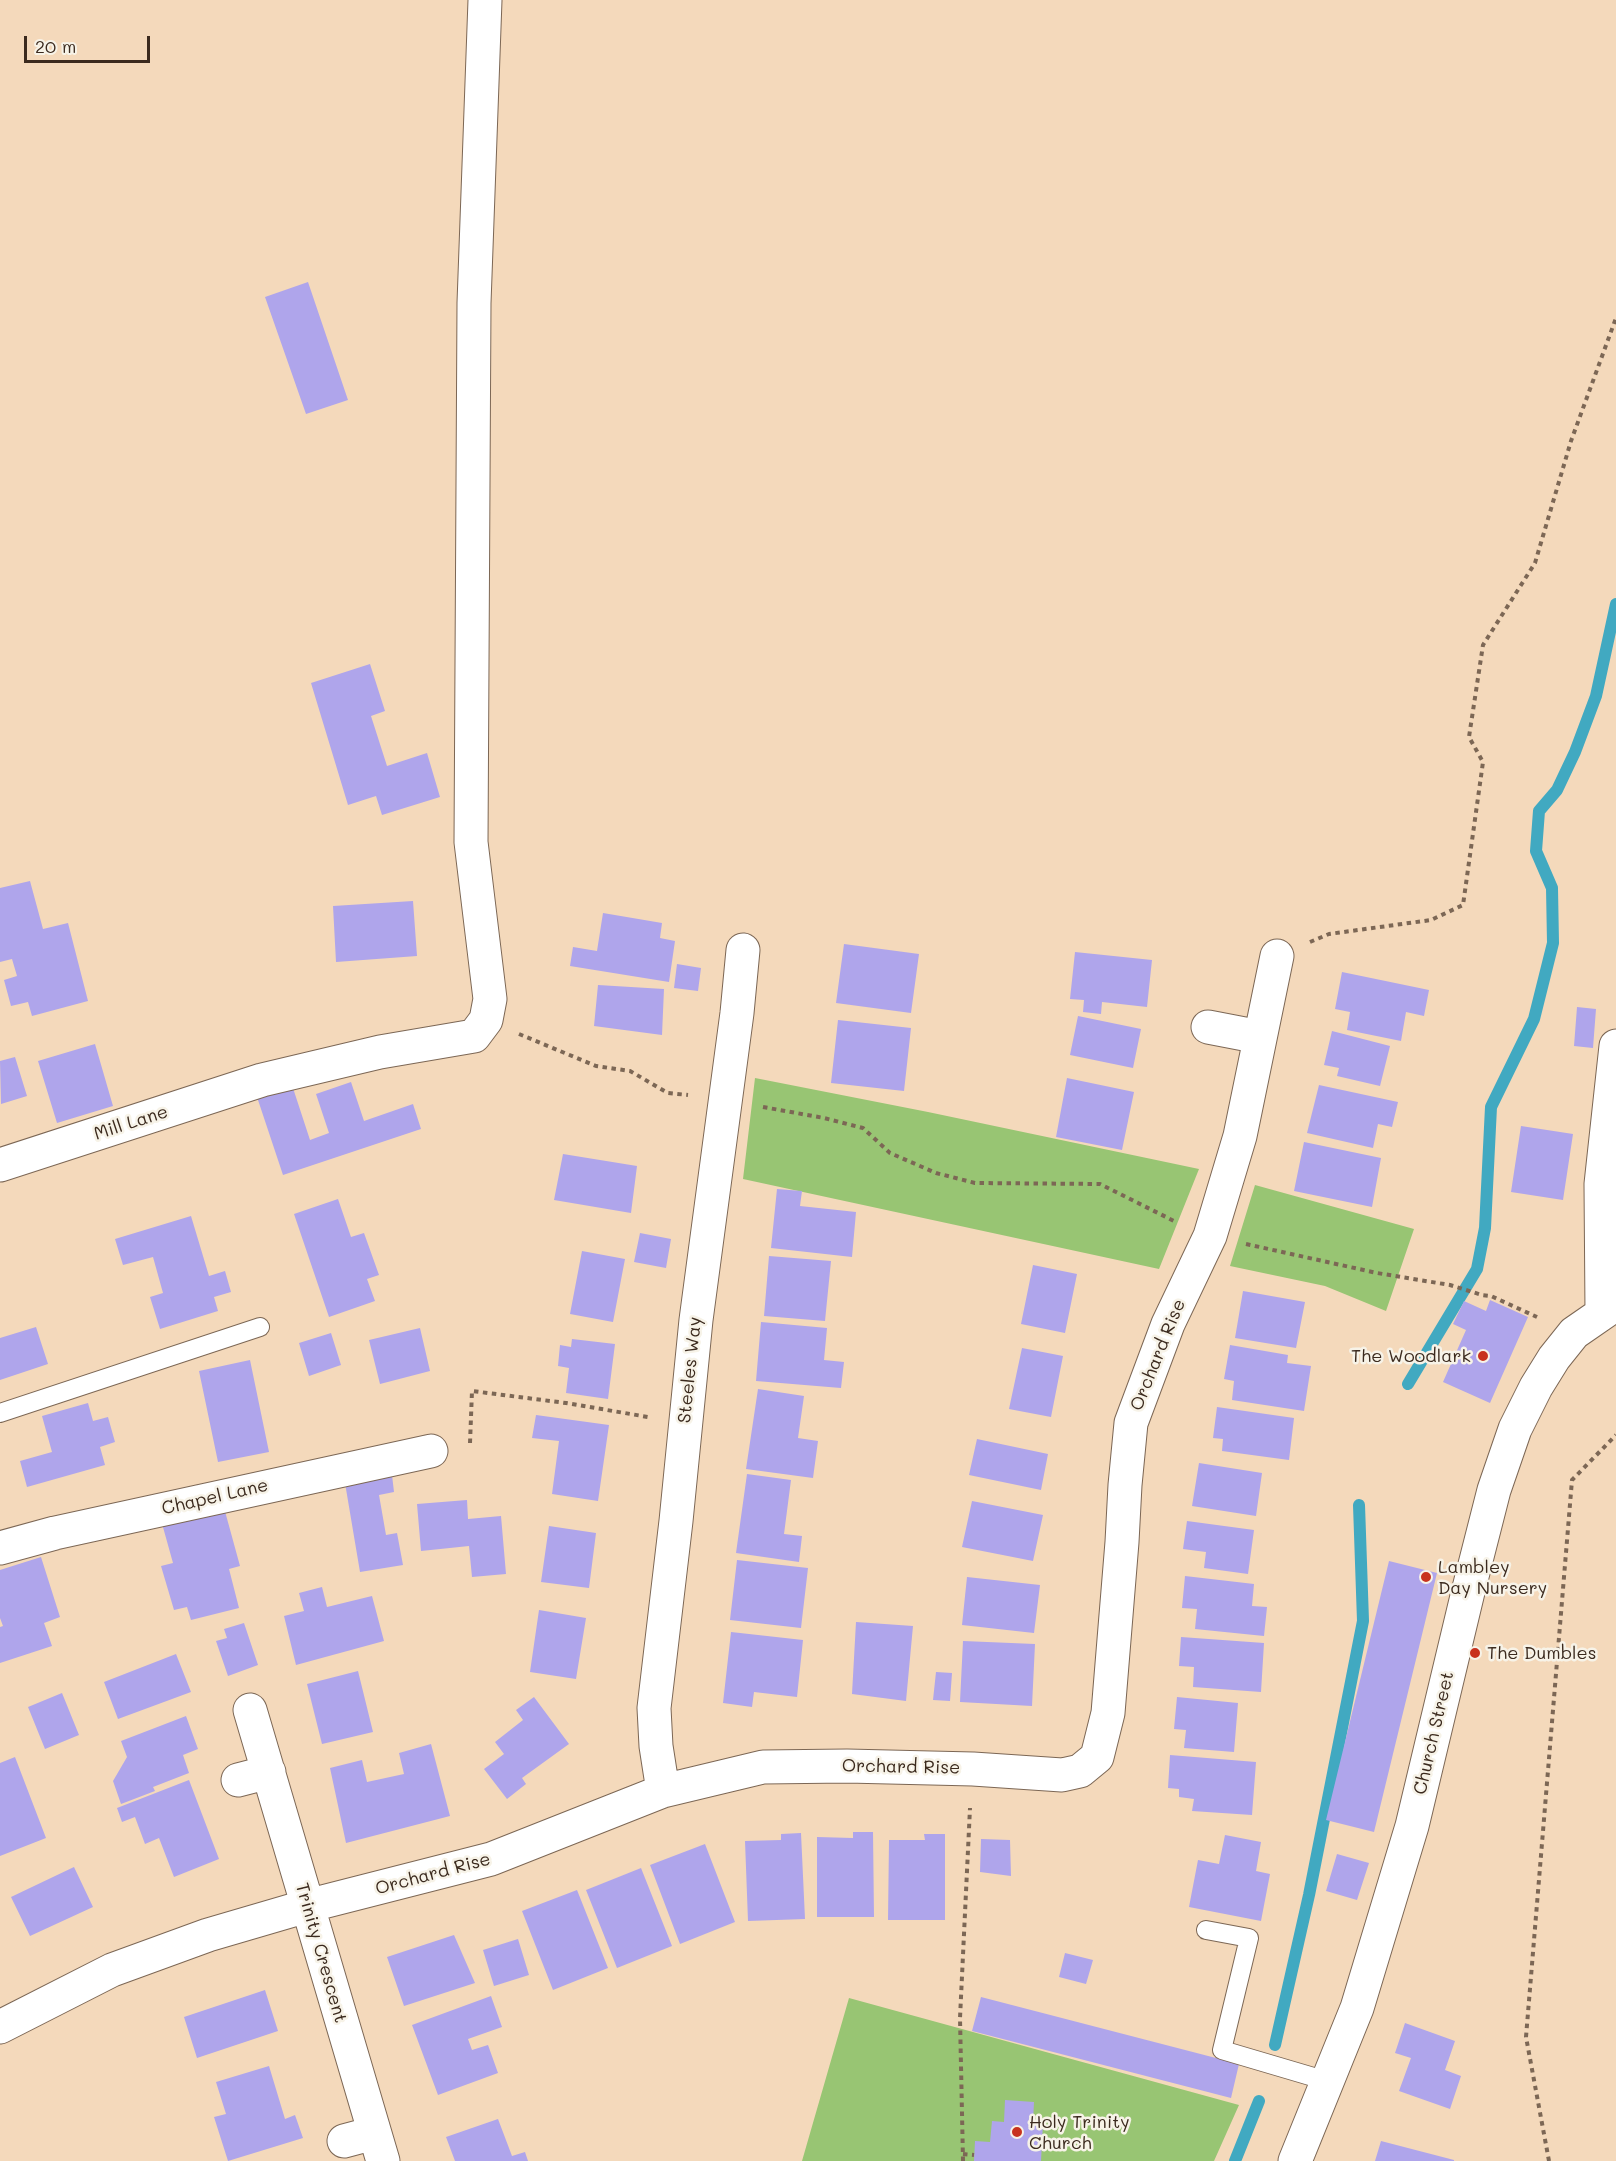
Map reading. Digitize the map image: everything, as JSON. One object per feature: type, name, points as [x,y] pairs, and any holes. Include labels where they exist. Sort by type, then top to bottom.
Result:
[{"type":"street","points":[[485,0],[474,303],[471,842],[490,999],[486,1020]]},
{"type":"street","name":"Steeles Way","points":[[663,1791],[656,1746],[654,1708],[696,1320],[726,1101],[743,950]]},
{"type":"street","name":"Orchard Rise","points":[[2,2022],[112,1970],[208,1935],[307,1906],[491,1859],[663,1791],[763,1767],[973,1769],[1062,1775],[1080,1771],[1097,1757],[1108,1713],[1131,1424],[1168,1324],[1210,1236],[1240,1136],[1276,956]]},
{"type":"street","name":"Mill Lane","points":[[0,1165],[262,1080],[380,1052],[474,1036],[486,1020]]},
{"type":"street","points":[[1208,1027],[1260,1037]]},
{"type":"street","points":[[1596,1317],[1601,1184],[1616,1046]]},
{"type":"street","name":"Church Street","points":[[1294,2161],[1357,2008],[1412,1826],[1494,1490],[1515,1429],[1554,1358],[1596,1317]]},
{"type":"street","name":"Chapel Lane","points":[[0,1548],[146,1513],[431,1451]]},
{"type":"street","name":"Trinity Crescent","points":[[250,1710],[253,1776],[307,1906],[367,2145]]},
{"type":"lane","points":[[0,1413],[260,1327]]},
{"type":"lane","points":[[1206,1930],[1249,1938],[1222,2050],[1327,2081]]},
{"type":"path","points":[[1276,956],[1329,934],[1431,920],[1463,905],[1483,762],[1469,737],[1483,645],[1534,563],[1571,441],[1616,318]]},
{"type":"path","points":[[486,1020],[596,1066],[630,1071],[668,1093],[682,1095]]},
{"type":"path","points":[[726,1101],[824,1118],[863,1128],[890,1153],[936,1173],[975,1183],[1100,1184],[1182,1226],[1210,1236],[1377,1273],[1450,1285],[1474,1293],[1596,1317]]},
{"type":"path","points":[[431,1451],[470,1448],[472,1391],[566,1402],[684,1424]]},
{"type":"path","points":[[1549,2161],[1526,2037],[1572,1480],[1616,1436]]},
{"type":"path","points":[[963,2161],[960,2018],[968,1825],[973,1769]]},
{"type":"path","points":[[963,2154],[974,2155]]},
{"type":"green space","points":[[755,1078],[1199,1169],[1159,1269],[743,1179]]},
{"type":"green space","points":[[1255,1185],[1414,1229],[1386,1311],[1325,1286],[1230,1266]]},
{"type":"green space","points":[[849,1998],[1239,2105],[1214,2161],[802,2161]]},
{"type":"building","points":[[308,282],[348,400],[306,414],[265,297]]},
{"type":"building","points":[[370,664],[385,711],[371,716],[387,766],[427,753],[440,797],[382,815],[376,796],[348,805],[311,683]]},
{"type":"building","points":[[30,881],[43,929],[68,923],[88,1001],[32,1016],[28,1002],[11,1006],[4,980],[17,976],[12,959],[0,962],[0,888]]},
{"type":"building","points":[[413,901],[417,956],[336,962],[333,906]]},
{"type":"building","points":[[603,913],[662,923],[660,938],[675,941],[669,982],[570,966],[573,947],[597,951]]},
{"type":"building","points":[[844,944],[919,954],[911,1013],[836,1003]]},
{"type":"building","points":[[1075,952],[1152,960],[1147,1007],[1102,1002],[1101,1014],[1083,1012],[1084,1000],[1070,999]]},
{"type":"building","points":[[677,964],[701,968],[698,991],[674,988]]},
{"type":"building","points":[[1342,972],[1429,990],[1424,1016],[1406,1012],[1401,1041],[1347,1030],[1350,1012],[1335,1009]]},
{"type":"building","points":[[598,985],[664,989],[662,1035],[594,1026]]},
{"type":"building","points":[[1577,1007],[1596,1009],[1593,1048],[1574,1046]]},
{"type":"building","points":[[1078,1016],[1141,1029],[1133,1068],[1070,1055]]},
{"type":"building","points":[[838,1020],[911,1028],[904,1091],[831,1083]]},
{"type":"building","points":[[1332,1031],[1390,1046],[1380,1086],[1337,1076],[1339,1068],[1324,1065]]},
{"type":"building","points":[[95,1044],[113,1106],[57,1123],[38,1061]]},
{"type":"building","points":[[15,1057],[27,1096],[1,1104],[0,1061]]},
{"type":"building","points":[[1067,1078],[1134,1092],[1122,1150],[1056,1137]]},
{"type":"building","points":[[351,1082],[364,1121],[413,1104],[421,1129],[283,1175],[257,1097],[292,1085],[310,1140],[329,1133],[316,1094]]},
{"type":"building","points":[[1319,1085],[1398,1102],[1392,1127],[1378,1124],[1373,1148],[1307,1133]]},
{"type":"building","points":[[1521,1126],[1573,1134],[1563,1200],[1511,1192]]},
{"type":"building","points":[[1304,1142],[1381,1158],[1372,1207],[1294,1191]]},
{"type":"building","points":[[563,1154],[637,1166],[631,1213],[554,1200]]},
{"type":"building","points":[[777,1189],[802,1191],[800,1206],[856,1212],[852,1257],[771,1248]]},
{"type":"building","points":[[338,1199],[351,1237],[364,1233],[379,1275],[367,1279],[375,1301],[329,1317],[294,1214]]},
{"type":"building","points":[[191,1216],[209,1276],[225,1271],[231,1292],[214,1297],[218,1311],[160,1329],[150,1297],[163,1293],[153,1257],[123,1265],[115,1239]]},
{"type":"building","points":[[640,1233],[671,1239],[666,1268],[634,1262]]},
{"type":"building","points":[[582,1251],[625,1259],[613,1322],[570,1314]]},
{"type":"building","points":[[769,1256],[831,1261],[825,1321],[764,1316]]},
{"type":"building","points":[[1033,1265],[1077,1274],[1065,1333],[1021,1324]]},
{"type":"building","points":[[1243,1291],[1305,1302],[1296,1348],[1235,1338]]},
{"type":"building","name":"The Woodlark","points":[[1490,1300],[1528,1317],[1490,1403],[1443,1382],[1466,1330],[1453,1324],[1464,1301],[1486,1311]]},
{"type":"building","points":[[761,1322],[827,1328],[824,1360],[844,1362],[841,1388],[756,1381]]},
{"type":"building","points":[[36,1327],[48,1364],[0,1380],[0,1338]]},
{"type":"building","points":[[420,1328],[430,1371],[380,1384],[369,1340]]},
{"type":"building","points":[[331,1333],[341,1365],[309,1376],[299,1343]]},
{"type":"building","points":[[572,1339],[615,1344],[608,1399],[566,1393],[569,1368],[558,1366],[560,1345],[571,1347]]},
{"type":"building","points":[[1230,1345],[1288,1355],[1287,1363],[1311,1366],[1304,1411],[1232,1400],[1234,1381],[1224,1379]]},
{"type":"building","points":[[1022,1348],[1063,1356],[1051,1417],[1009,1409]]},
{"type":"building","points":[[250,1360],[269,1452],[218,1462],[199,1371]]},
{"type":"building","points":[[758,1389],[804,1396],[798,1438],[818,1441],[813,1478],[746,1469]]},
{"type":"building","points":[[88,1403],[93,1421],[108,1417],[115,1442],[100,1447],[105,1465],[27,1487],[20,1461],[52,1452],[42,1416]]},
{"type":"building","points":[[1217,1407],[1294,1418],[1289,1460],[1222,1451],[1223,1439],[1213,1438]]},
{"type":"building","points":[[536,1415],[609,1425],[598,1501],[552,1494],[559,1441],[532,1438]]},
{"type":"building","points":[[977,1439],[1048,1454],[1041,1490],[969,1475]]},
{"type":"building","points":[[1199,1463],[1262,1473],[1256,1516],[1192,1506]]},
{"type":"building","points":[[747,1474],[791,1480],[784,1534],[802,1536],[799,1562],[736,1553]]},
{"type":"building","points":[[392,1475],[394,1492],[379,1495],[386,1535],[397,1533],[403,1565],[360,1572],[345,1483]]},
{"type":"building","points":[[467,1500],[468,1519],[501,1516],[506,1574],[472,1577],[469,1546],[421,1551],[417,1504]]},
{"type":"building","points":[[972,1501],[1043,1515],[1033,1561],[962,1547]]},
{"type":"building","points":[[223,1504],[240,1566],[229,1569],[239,1608],[191,1620],[187,1607],[174,1610],[161,1566],[173,1563],[161,1520]]},
{"type":"building","points":[[1187,1521],[1254,1530],[1248,1574],[1204,1568],[1206,1552],[1183,1549]]},
{"type":"building","points":[[549,1526],[596,1533],[589,1588],[541,1582]]},
{"type":"building","points":[[41,1557],[60,1617],[44,1623],[52,1646],[0,1663],[0,1627],[3,1626],[0,1618],[0,1570]]},
{"type":"building","points":[[737,1560],[808,1568],[801,1628],[730,1620]]},
{"type":"building","points":[[1389,1561],[1437,1573],[1374,1832],[1326,1820]]},
{"type":"building","points":[[1185,1576],[1254,1584],[1252,1606],[1267,1607],[1264,1636],[1195,1629],[1197,1609],[1182,1608]]},
{"type":"building","points":[[967,1577],[1040,1585],[1034,1633],[962,1625]]},
{"type":"building","points":[[322,1587],[327,1607],[372,1596],[384,1641],[296,1665],[284,1616],[304,1611],[299,1593]]},
{"type":"building","points":[[539,1610],[586,1618],[576,1679],[530,1672]]},
{"type":"building","points":[[856,1622],[913,1626],[906,1701],[852,1694]]},
{"type":"building","points":[[244,1623],[258,1665],[228,1676],[216,1641],[227,1638],[224,1629]]},
{"type":"building","points":[[731,1632],[803,1640],[797,1697],[754,1692],[752,1707],[723,1703]]},
{"type":"building","points":[[1181,1637],[1264,1643],[1261,1692],[1193,1687],[1194,1667],[1179,1666]]},
{"type":"building","points":[[963,1641],[1035,1644],[1032,1706],[960,1702]]},
{"type":"building","points":[[176,1654],[191,1692],[118,1719],[104,1682]]},
{"type":"building","points":[[358,1671],[373,1732],[322,1744],[307,1684]]},
{"type":"building","points":[[936,1672],[952,1673],[950,1701],[933,1700]]},
{"type":"building","points":[[62,1693],[79,1735],[45,1749],[28,1707]]},
{"type":"building","points":[[534,1697],[569,1744],[522,1778],[526,1784],[507,1799],[484,1769],[504,1754],[495,1742],[523,1720],[516,1710]]},
{"type":"building","points":[[1177,1697],[1238,1703],[1234,1752],[1184,1748],[1186,1730],[1174,1729]]},
{"type":"building","points":[[186,1716],[198,1749],[183,1755],[189,1773],[153,1787],[155,1791],[121,1804],[113,1781],[127,1757],[121,1741]]},
{"type":"building","points":[[431,1744],[450,1816],[346,1843],[330,1768],[362,1760],[367,1782],[404,1774],[399,1753]]},
{"type":"building","points":[[1170,1755],[1256,1762],[1252,1815],[1192,1811],[1194,1799],[1179,1797],[1179,1789],[1168,1788]]},
{"type":"building","points":[[15,1757],[46,1838],[0,1856],[0,1763]]},
{"type":"building","points":[[189,1780],[219,1859],[174,1877],[159,1838],[145,1844],[135,1817],[122,1822],[117,1808]]},
{"type":"building","points":[[853,1832],[873,1832],[874,1917],[817,1917],[817,1837],[853,1838]]},
{"type":"building","points":[[801,1833],[805,1919],[748,1921],[745,1841],[781,1840],[781,1834]]},
{"type":"building","points":[[924,1834],[945,1834],[945,1920],[888,1920],[889,1840],[925,1840]]},
{"type":"building","points":[[1225,1835],[1261,1842],[1256,1871],[1270,1874],[1261,1921],[1189,1907],[1198,1860],[1219,1864]]},
{"type":"building","points":[[981,1839],[1010,1840],[1011,1876],[980,1872]]},
{"type":"building","points":[[705,1844],[735,1922],[680,1944],[650,1865]]},
{"type":"building","points":[[1337,1854],[1369,1863],[1357,1900],[1326,1891]]},
{"type":"building","points":[[74,1867],[93,1907],[30,1936],[11,1897]]},
{"type":"building","points":[[641,1868],[672,1946],[617,1968],[586,1890]]},
{"type":"building","points":[[577,1890],[608,1968],[553,1990],[522,1911]]},
{"type":"building","points":[[454,1935],[475,1983],[404,2006],[387,1957]]},
{"type":"building","points":[[518,1939],[529,1975],[494,1986],[483,1950]]},
{"type":"building","points":[[1065,1953],[1093,1960],[1086,1984],[1059,1977]]},
{"type":"building","points":[[265,1990],[278,2031],[197,2058],[184,2017]]},
{"type":"building","points":[[491,1996],[502,2027],[468,2039],[472,2050],[488,2045],[498,2073],[438,2095],[412,2025]]},
{"type":"building","points":[[981,1997],[1239,2064],[1231,2098],[972,2031]]},
{"type":"building","points":[[1405,2023],[1455,2041],[1445,2070],[1461,2076],[1450,2109],[1399,2091],[1411,2058],[1395,2053]]},
{"type":"building","points":[[269,2066],[285,2119],[295,2115],[303,2138],[228,2161],[214,2117],[226,2114],[216,2082]]},
{"type":"building","name":"Holy Trinity Church","points":[[1005,2100],[1034,2102],[1033,2122],[1043,2123],[1041,2161],[974,2161],[975,2141],[990,2142],[992,2121],[1004,2122]]},
{"type":"building","points":[[498,2119],[512,2156],[525,2152],[528,2161],[455,2161],[446,2137]]},
{"type":"building","points":[[1381,2141],[1454,2160],[1454,2161],[1375,2161]]},
{"type":"waterway","points":[[1408,1384],[1477,1269],[1485,1228],[1491,1107],[1534,1019],[1553,943],[1552,888],[1536,851],[1539,811],[1557,790],[1575,752],[1596,696],[1616,604]]},
{"type":"waterway","points":[[1275,2045],[1309,1895],[1363,1621],[1359,1505]]},
{"type":"waterway","points":[[1235,2161],[1259,2101]]},
{"type":"place","name":"The Woodlark","points":[[1483,1356]]},
{"type":"place","name":"Lambley Day Nursery","points":[[1426,1577]]},
{"type":"place","name":"The Dumbles","points":[[1475,1653]]},
{"type":"place","name":"Holy Trinity Church","points":[[1017,2132]]}]
